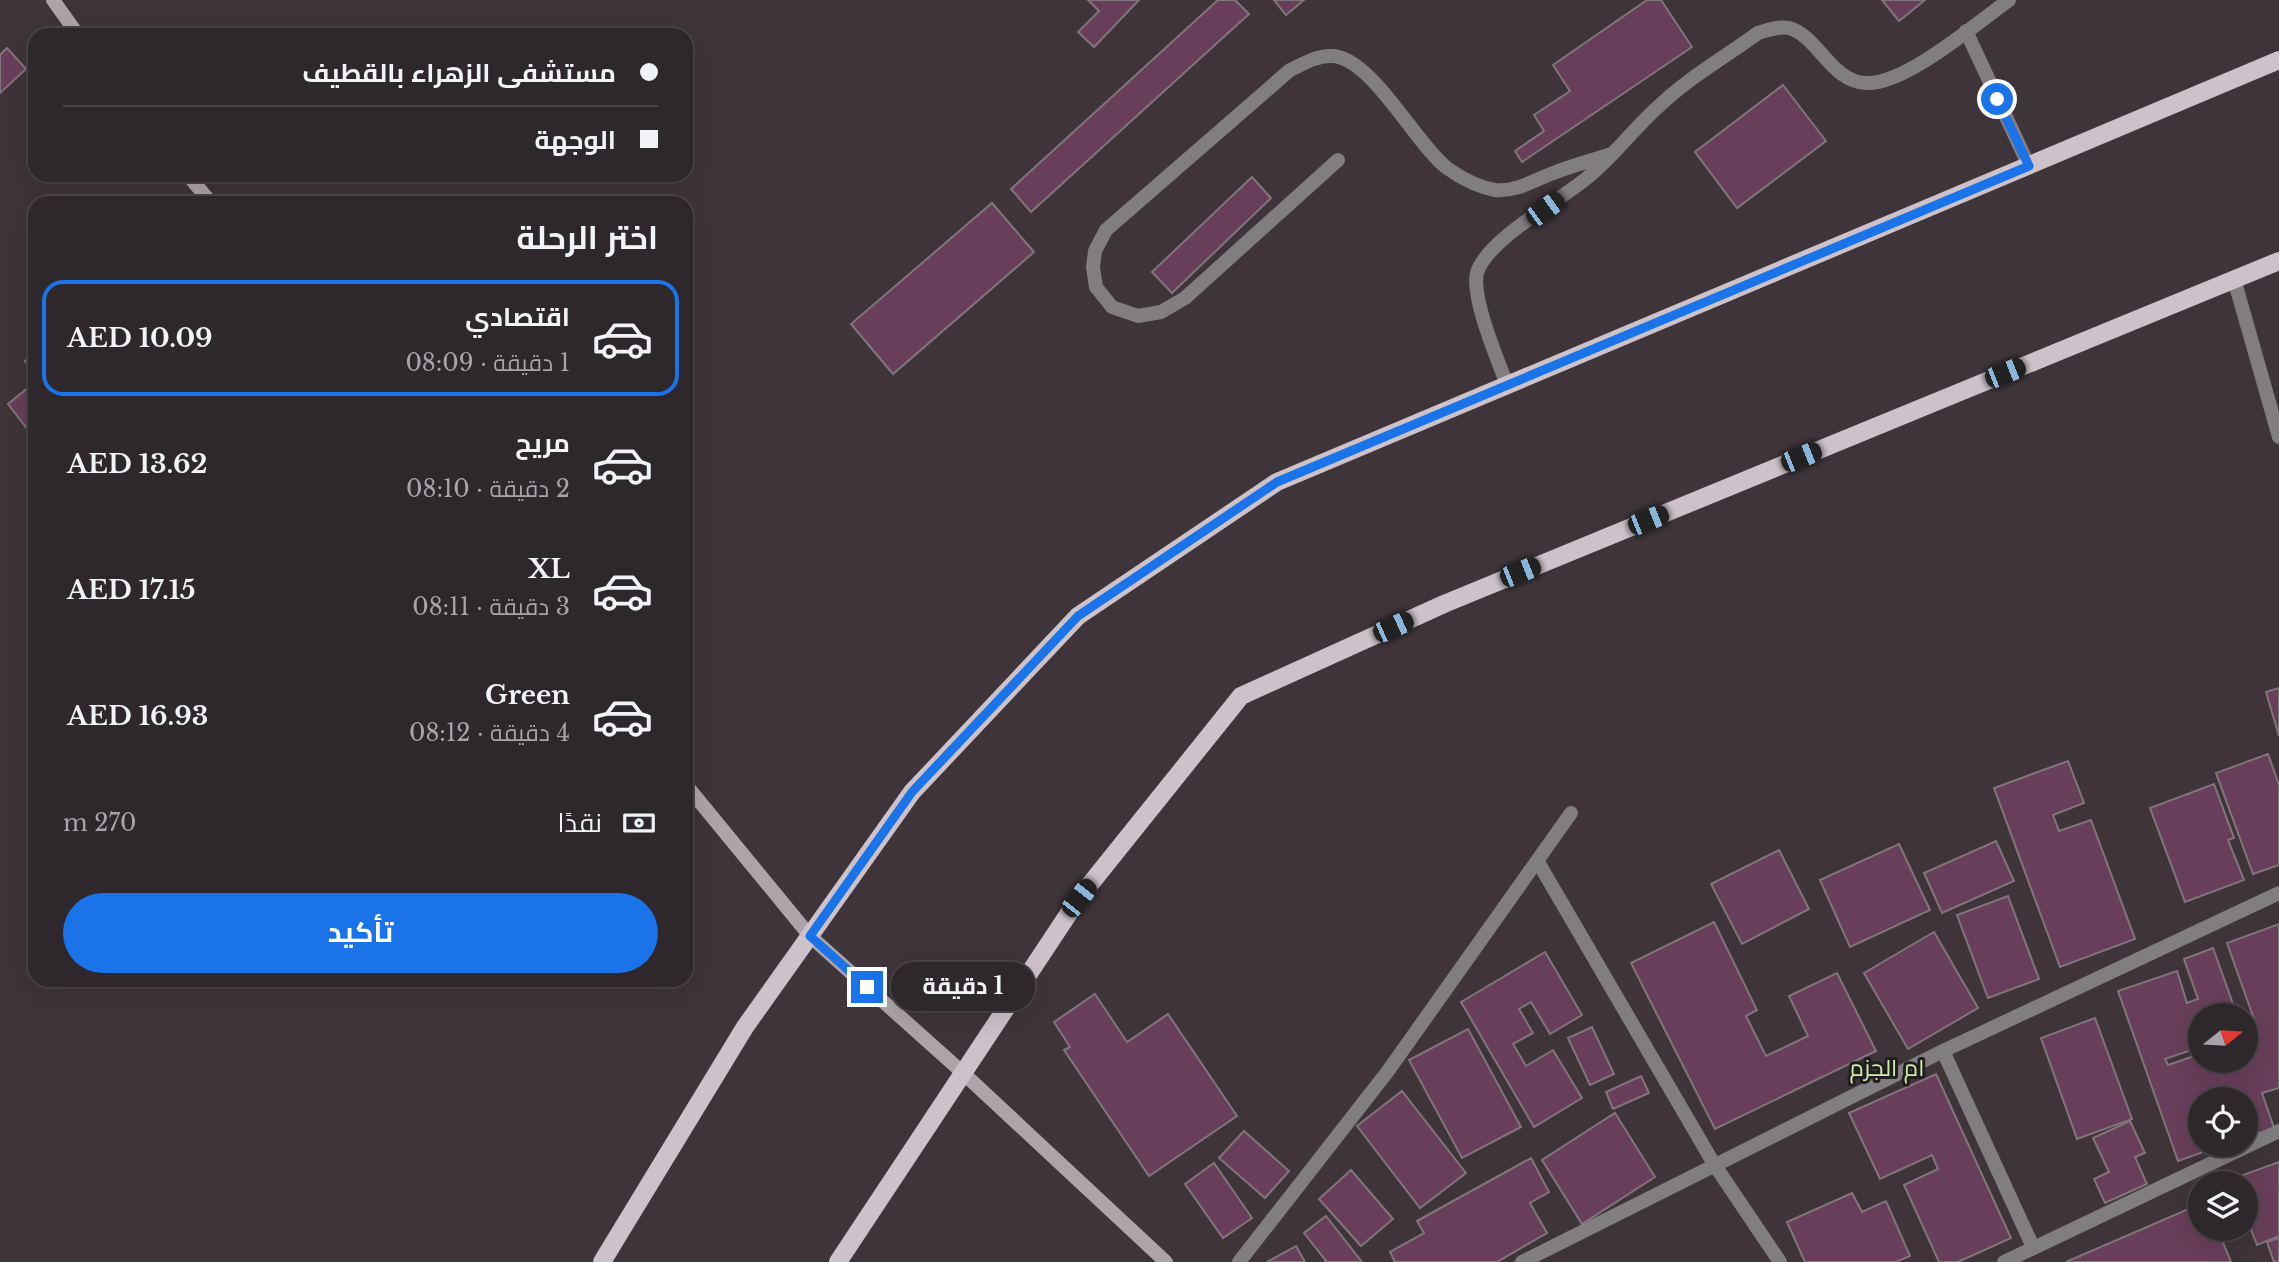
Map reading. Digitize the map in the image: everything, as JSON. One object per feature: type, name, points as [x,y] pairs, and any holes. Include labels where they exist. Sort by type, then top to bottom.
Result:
[{"type":"main road","points":[[602,1262],[746,1027],[912,792],[1078,616],[1277,482],[2279,60]]},
{"type":"main road","points":[[838,1262],[1079,898],[1241,696],[1444,604],[2279,261]]},
{"type":"street","points":[[53,0],[73,28]]},
{"type":"street","points":[[1507,386],[1477,292],[1477,275],[1484,259],[1501,241],[1589,177],[1662,103],[1758,33],[1773,28],[1790,29],[1806,39],[1848,77],[1866,83],[1896,76],[1931,58],[2009,0]]},
{"type":"street","points":[[1966,31],[2029,166]]},
{"type":"street","points":[[1338,160],[1185,298],[1161,312],[1138,316],[1112,307],[1096,287],[1093,267],[1095,251],[1106,230],[1290,70],[1315,58],[1331,55],[1348,59],[1374,83],[1445,167],[1480,187],[1498,190],[1518,187],[1569,167],[1612,155]]},
{"type":"street","points":[[194,182],[205,196]]},
{"type":"street","points":[[2234,279],[2279,437]]},
{"type":"street","points":[[693,794],[810,936],[962,1072],[1166,1262]]},
{"type":"street","points":[[1239,1262],[1388,1071],[1571,813]]},
{"type":"street","points":[[1538,862],[1714,1164],[1780,1262]]},
{"type":"street","points":[[1521,1262],[1943,1051],[2279,893]]},
{"type":"street","points":[[1943,1051],[2033,1247]]},
{"type":"street","points":[[2004,1262],[2279,1131]]},
{"type":"building","points":[[1088,0],[1139,0],[1094,47],[1078,32],[1099,11]]},
{"type":"building","points":[[1218,0],[1235,0],[1249,14],[1031,212],[1011,189]]},
{"type":"building","points":[[1274,0],[1304,0],[1286,15]]},
{"type":"building","points":[[1647,0],[1661,0],[1692,47],[1522,162],[1515,151],[1544,131],[1534,115],[1570,91],[1553,65]]},
{"type":"building","points":[[1882,0],[1925,0],[1899,21]]},
{"type":"building","points":[[7,48],[26,69],[0,93],[0,55]]},
{"type":"building","points":[[1783,85],[1826,141],[1737,208],[1695,152]]},
{"type":"building","points":[[1252,177],[1271,198],[1172,293],[1152,272]]},
{"type":"building","points":[[992,203],[1034,252],[893,374],[851,324]]},
{"type":"building","points":[[28,388],[28,430],[8,404]]},
{"type":"building","points":[[2279,688],[2279,736],[2266,692]]},
{"type":"building","points":[[2268,754],[2279,785],[2279,865],[2253,874],[2216,773]]},
{"type":"building","points":[[2068,761],[2084,803],[2053,815],[2059,831],[2091,820],[2135,939],[2060,967],[1994,788]]},
{"type":"building","points":[[2214,784],[2234,838],[2228,840],[2244,880],[2185,902],[2150,808]]},
{"type":"building","points":[[1996,841],[2014,881],[1942,913],[1924,873]]},
{"type":"building","points":[[1899,844],[1930,910],[1850,947],[1820,880]]},
{"type":"building","points":[[1779,850],[1809,909],[1742,944],[1711,884]]},
{"type":"building","points":[[2008,896],[2039,979],[1988,998],[1957,915]]},
{"type":"building","points":[[1714,922],[1757,1010],[1746,1016],[1766,1056],[1808,1036],[1789,996],[1837,973],[1876,1051],[1715,1129],[1631,963]]},
{"type":"building","points":[[2279,924],[2279,1088],[2262,1093],[2274,1128],[2258,1134],[2258,1087],[2188,1087],[2189,1157],[2178,1161],[2118,991],[2177,971],[2187,1003],[2198,999],[2184,959],[2213,948],[2233,1003],[2188,1003],[2188,1051],[2165,1059],[2168,1065],[2188,1058],[2188,1073],[2258,1073],[2258,1003],[2248,1003],[2227,943]]},
{"type":"building","points":[[1934,932],[1978,1008],[1908,1049],[1864,973]]},
{"type":"building","points":[[1545,952],[1582,1015],[1550,1034],[1531,1002],[1519,1009],[1533,1033],[1513,1044],[1526,1066],[1553,1050],[1582,1098],[1534,1127],[1461,1002]]},
{"type":"building","points":[[1095,994],[1127,1042],[1168,1014],[1237,1116],[1149,1176],[1064,1050],[1070,1047],[1054,1022]]},
{"type":"building","points":[[2095,1018],[2132,1119],[2077,1139],[2041,1038]]},
{"type":"building","points":[[1592,1027],[1614,1074],[1590,1085],[1568,1038]]},
{"type":"building","points":[[1468,1029],[1521,1127],[1462,1158],[1409,1060]]},
{"type":"building","points":[[1936,1074],[2011,1238],[1958,1262],[1939,1262],[1904,1185],[1938,1169],[1932,1155],[1880,1179],[1849,1113]]},
{"type":"building","points":[[1641,1076],[1649,1093],[1613,1109],[1606,1092]]},
{"type":"building","points":[[1402,1091],[1466,1173],[1420,1208],[1357,1126]]},
{"type":"building","points":[[1615,1113],[1655,1177],[1582,1224],[1542,1160]]},
{"type":"building","points":[[2130,1121],[2145,1153],[2135,1157],[2147,1184],[2105,1203],[2094,1179],[2109,1172],[2093,1138]]},
{"type":"building","points":[[1244,1131],[1289,1171],[1265,1198],[1219,1158]]},
{"type":"building","points":[[1531,1158],[1549,1192],[1530,1203],[1547,1233],[1497,1262],[1395,1262],[1390,1252],[1424,1233],[1417,1221]]},
{"type":"building","points":[[2279,1162],[2279,1236],[2257,1245],[2258,1171],[2254,1171]]},
{"type":"building","points":[[1214,1163],[1252,1218],[1223,1238],[1185,1184]]},
{"type":"building","points":[[1351,1170],[1393,1219],[1361,1246],[1319,1199]]},
{"type":"building","points":[[1852,1193],[1862,1212],[1886,1201],[1910,1256],[1896,1262],[1805,1262],[1787,1222]]},
{"type":"building","points":[[2188,1209],[2188,1241],[2222,1241],[2231,1262],[2066,1262]]},
{"type":"building","points":[[1326,1216],[1362,1262],[1324,1262],[1326,1261],[1304,1233]]},
{"type":"building","points":[[2279,1238],[2279,1262],[2274,1262],[2267,1242]]},
{"type":"building","points":[[1296,1246],[1305,1262],[1267,1262]]},
{"type":"district","name":"ام الجزم","points":[[1887,1068]]},
{"type":"route","points":[[867,987],[810,936],[912,792],[1078,616],[1277,482],[2029,166],[1997,99]]}]
